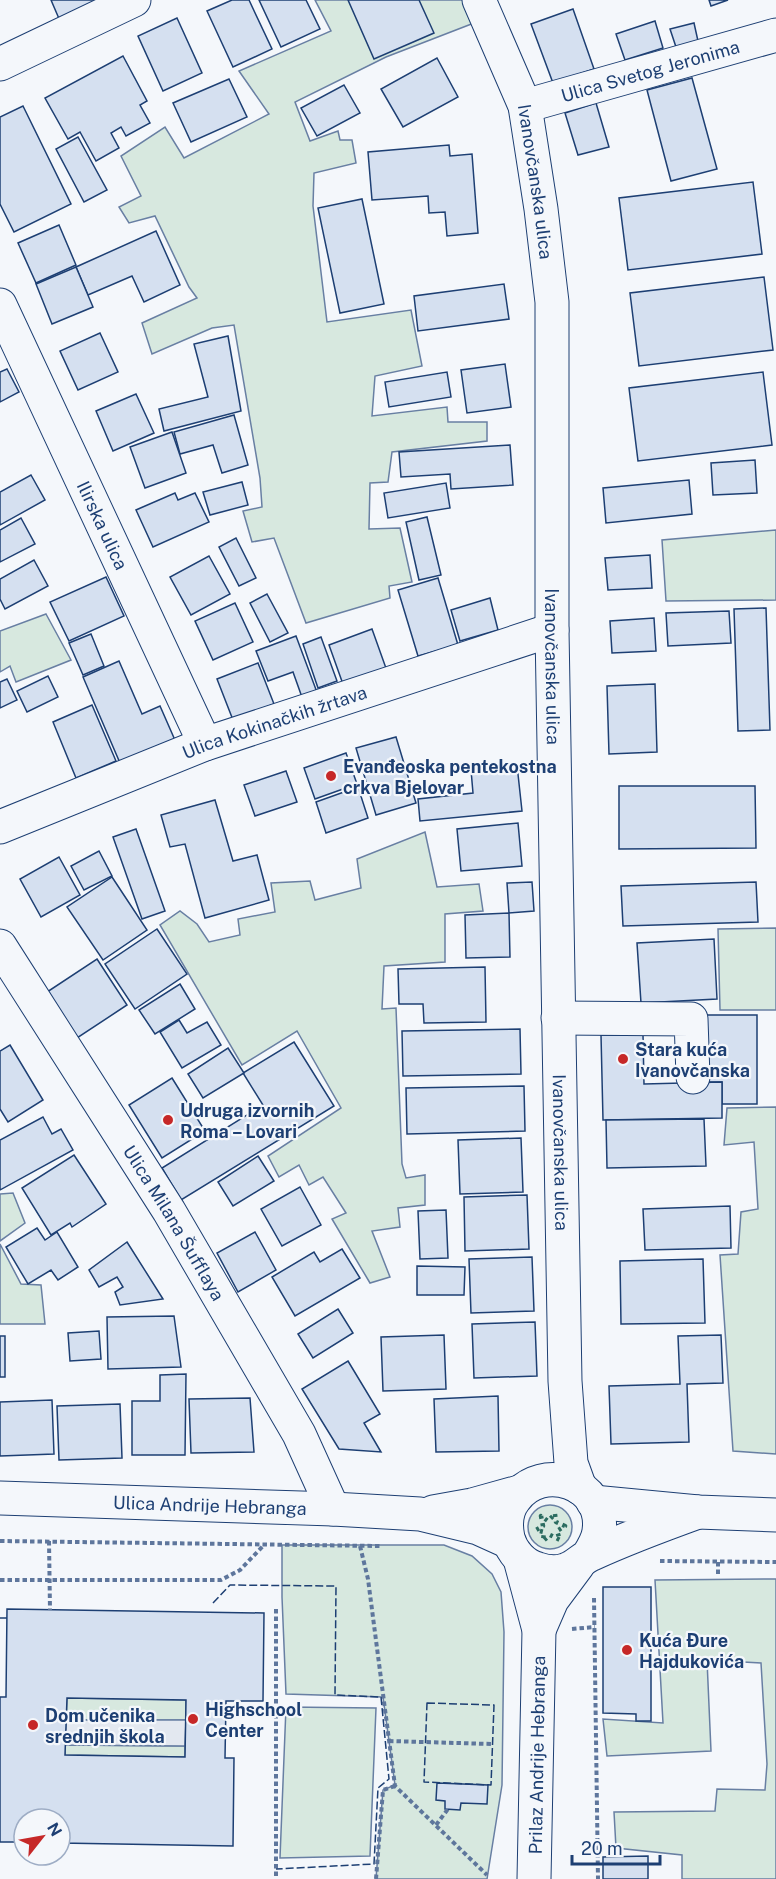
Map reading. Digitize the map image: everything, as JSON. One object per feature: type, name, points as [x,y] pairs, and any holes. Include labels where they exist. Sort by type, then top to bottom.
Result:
[{"type":"street","points":[[0,64],[134,0]]},
{"type":"street","name":"Ivanovčanska ulica","points":[[479,0],[525,106],[552,302],[552,630],[565,1381],[572,1463],[586,1495]]},
{"type":"street","name":"Ulica Svetog Jeronima","points":[[525,106],[776,35]]},
{"type":"street","name":"Ilirska ulica","points":[[0,305],[205,744]]},
{"type":"street","name":"Ulica Kokinačkih žrtava","points":[[0,827],[205,744],[552,630]]},
{"type":"street","name":"Ulica Milana Šufflaya","points":[[0,946],[170,1211],[299,1434],[333,1509]]},
{"type":"street","points":[[558,1018],[691,1020],[693,1077]]},
{"type":"street","name":"Ivanovčanska ulica","points":[[530,1486],[550,1456],[565,1381]]},
{"type":"street","name":"Ulica Andrije Hebranga","points":[[420,1514],[472,1505],[554,1479],[568,1481],[586,1495],[698,1512],[776,1515]]},
{"type":"street","points":[[515,1551],[506,1529],[507,1513],[511,1503],[530,1486]]},
{"type":"street","points":[[586,1495],[598,1515],[599,1529],[587,1569]]},
{"type":"street","name":"Ulica Andrije Hebranga","points":[[0,1498],[420,1514],[478,1528],[515,1551],[533,1568],[548,1572],[587,1569],[637,1534],[698,1512]]},
{"type":"street","name":"Prilaz Andrije Hebranga","points":[[515,1551],[539,1630],[534,1879]]},
{"type":"street","name":"Prilaz Andrije Hebranga","points":[[539,1630],[552,1600],[587,1569]]},
{"type":"street","points":[[500,1877],[514,1850],[536,1791]]},
{"type":"path","points":[[0,1541],[388,1546]]},
{"type":"path","points":[[49,1542],[50,1610]]},
{"type":"path","points":[[0,1580],[221,1580],[240,1570],[264,1545]]},
{"type":"path","points":[[360,1546],[368,1579],[395,1786],[436,1825],[500,1877]]},
{"type":"path","points":[[651,1561],[776,1563]]},
{"type":"path","points":[[718,1562],[718,1577]]},
{"type":"path","points":[[587,1569],[595,1627],[597,1879]]},
{"type":"path","points":[[276,1609],[276,1879]]},
{"type":"path","points":[[539,1630],[595,1627]]},
{"type":"path","points":[[389,1741],[491,1744]]},
{"type":"path","points":[[376,1879],[383,1790],[395,1786]]},
{"type":"path","points":[[436,1825],[448,1809]]},
{"type":"shaded area","points":[[315,0],[466,0],[474,23],[386,57],[295,102],[310,141],[338,131],[340,140],[352,140],[356,163],[314,173],[313,206],[327,322],[411,310],[422,366],[375,376],[372,416],[447,407],[448,422],[487,422],[487,441],[392,452],[388,482],[370,483],[369,529],[400,528],[412,582],[389,586],[390,598],[306,623],[274,538],[252,542],[243,511],[262,507],[260,478],[234,325],[212,328],[152,354],[142,323],[197,298],[189,287],[155,216],[129,223],[119,207],[141,196],[121,156],[165,127],[184,158],[269,114],[239,71],[331,31]]},
{"type":"shaded area","points":[[776,530],[776,600],[666,601],[662,540]]},
{"type":"shaded area","points":[[46,614],[71,660],[16,682],[10,666],[0,672],[0,631]]},
{"type":"shaded area","points":[[425,832],[437,887],[479,884],[483,911],[445,914],[445,962],[384,966],[382,1009],[396,1008],[402,1164],[406,1178],[425,1175],[425,1205],[398,1208],[400,1227],[372,1231],[390,1277],[370,1283],[332,1219],[346,1213],[323,1177],[309,1185],[299,1165],[279,1177],[268,1156],[341,1108],[297,1031],[242,1065],[160,925],[180,911],[197,924],[209,942],[240,935],[238,919],[275,912],[271,883],[310,881],[315,900],[361,888],[357,859]]},
{"type":"shaded area","points":[[776,928],[776,1010],[720,1010],[718,929]]},
{"type":"shaded area","points":[[776,1107],[776,1454],[733,1451],[720,1255],[738,1254],[741,1212],[758,1209],[754,1142],[724,1145],[727,1108]]},
{"type":"shaded area","points":[[13,1193],[25,1223],[0,1241],[0,1194]]},
{"type":"shaded area","points":[[0,1244],[21,1284],[41,1285],[45,1324],[0,1324]]},
{"type":"shaded area","points":[[550,1505],[566,1511],[572,1527],[566,1543],[550,1549],[534,1543],[528,1527],[534,1511]]},
{"type":"shaded area","points":[[282,1545],[444,1545],[472,1556],[492,1574],[501,1592],[504,1632],[502,1785],[487,1879],[376,1879],[383,1790],[395,1785],[383,1697],[286,1694]]},
{"type":"shaded area","points":[[776,1579],[776,1879],[682,1879],[682,1855],[616,1848],[614,1812],[715,1811],[717,1789],[765,1790],[767,1764],[761,1663],[707,1660],[711,1751],[607,1756],[603,1719],[663,1723],[655,1580]]},
{"type":"shaded area","points":[[67,1698],[186,1700],[186,1720],[66,1720]]},
{"type":"shaded area","points":[[286,1707],[376,1708],[370,1856],[280,1858]]},
{"type":"shaded area","points":[[66,1720],[186,1720],[185,1746],[65,1745]]},
{"type":"shaded area","points":[[65,1745],[185,1746],[185,1757],[65,1755]]},
{"type":"building","points":[[51,0],[97,0],[60,21]]},
{"type":"building","points":[[232,0],[249,0],[272,49],[233,67],[207,11]]},
{"type":"building","points":[[259,0],[306,0],[320,29],[281,47]]},
{"type":"building","points":[[348,0],[419,0],[434,33],[374,59]]},
{"type":"building","points":[[709,0],[728,0],[711,6]]},
{"type":"building","points":[[573,9],[594,69],[553,83],[531,24]]},
{"type":"building","points":[[177,18],[202,73],[163,91],[138,36]]},
{"type":"building","points":[[655,21],[663,48],[625,60],[616,34]]},
{"type":"building","points":[[694,23],[698,41],[676,47],[670,29]]},
{"type":"building","points":[[123,56],[147,101],[140,105],[150,123],[126,136],[121,127],[111,133],[119,148],[96,161],[80,132],[68,139],[45,98]]},
{"type":"building","points":[[437,58],[458,97],[403,127],[381,89]]},
{"type":"building","points":[[692,78],[717,169],[671,181],[647,90]]},
{"type":"building","points":[[229,79],[247,117],[191,142],[173,103]]},
{"type":"building","points":[[344,85],[360,113],[317,136],[301,108]]},
{"type":"building","points":[[596,103],[609,147],[578,155],[565,113]]},
{"type":"building","points":[[23,106],[71,204],[14,232],[0,204],[0,117]]},
{"type":"building","points":[[78,137],[107,190],[84,202],[56,149]]},
{"type":"building","points":[[449,145],[450,156],[472,154],[478,233],[447,236],[445,212],[429,213],[428,196],[372,200],[368,152]]},
{"type":"building","points":[[753,182],[762,254],[628,270],[619,198]]},
{"type":"building","points":[[362,199],[384,304],[340,313],[318,208]]},
{"type":"building","points":[[59,225],[76,265],[36,283],[18,243]]},
{"type":"building","points":[[156,231],[180,285],[144,302],[132,276],[88,295],[76,267]]},
{"type":"building","points":[[76,267],[93,307],[52,324],[36,284]]},
{"type":"building","points":[[764,277],[773,350],[639,366],[630,293]]},
{"type":"building","points":[[504,284],[509,319],[418,331],[414,296]]},
{"type":"building","points":[[100,333],[118,372],[78,390],[60,351]]},
{"type":"building","points":[[228,336],[241,411],[164,431],[159,409],[208,397],[194,344]]},
{"type":"building","points":[[505,364],[511,407],[467,413],[461,370]]},
{"type":"building","points":[[7,369],[19,392],[0,402],[0,372]]},
{"type":"building","points":[[447,372],[451,397],[389,407],[385,382]]},
{"type":"building","points":[[763,372],[772,445],[638,461],[629,388]]},
{"type":"building","points":[[136,394],[154,433],[113,451],[96,411]]},
{"type":"building","points":[[234,415],[248,465],[222,473],[213,445],[180,454],[174,432]]},
{"type":"building","points":[[172,432],[186,473],[145,488],[130,447]]},
{"type":"building","points":[[510,445],[513,485],[451,489],[450,474],[401,477],[399,452]]},
{"type":"building","points":[[755,460],[757,493],[713,495],[711,463]]},
{"type":"building","points":[[31,475],[45,500],[0,525],[0,492]]},
{"type":"building","points":[[689,480],[692,514],[606,523],[603,488]]},
{"type":"building","points":[[242,482],[248,505],[210,515],[203,492]]},
{"type":"building","points":[[446,483],[450,508],[388,518],[384,493]]},
{"type":"building","points":[[175,493],[178,500],[195,493],[209,522],[153,547],[136,510]]},
{"type":"building","points":[[427,517],[441,575],[419,580],[406,522]]},
{"type":"building","points":[[21,518],[35,544],[0,562],[0,530]]},
{"type":"building","points":[[236,538],[256,578],[239,586],[219,547]]},
{"type":"building","points":[[650,555],[652,588],[608,590],[605,558]]},
{"type":"building","points":[[209,556],[230,594],[191,615],[170,577]]},
{"type":"building","points":[[34,560],[48,586],[5,609],[0,599],[0,579]]},
{"type":"building","points":[[106,577],[124,616],[69,641],[50,602]]},
{"type":"building","points":[[438,578],[458,645],[418,656],[398,590]]},
{"type":"building","points":[[267,594],[288,633],[270,642],[250,603]]},
{"type":"building","points":[[490,598],[498,630],[460,641],[451,610]]},
{"type":"building","points":[[235,603],[253,642],[213,660],[195,621]]},
{"type":"building","points":[[766,608],[770,730],[738,731],[734,609]]},
{"type":"building","points":[[729,611],[731,643],[668,646],[666,613]]},
{"type":"building","points":[[654,618],[656,651],[612,653],[610,621]]},
{"type":"building","points":[[372,629],[387,671],[344,687],[329,645]]},
{"type":"building","points":[[91,634],[104,666],[83,675],[69,643]]},
{"type":"building","points":[[296,636],[318,695],[303,700],[293,672],[268,681],[256,651]]},
{"type":"building","points":[[321,637],[337,681],[318,688],[303,644]]},
{"type":"building","points":[[119,661],[142,714],[160,706],[178,747],[123,770],[83,677]]},
{"type":"building","points":[[258,663],[274,704],[233,720],[217,679]]},
{"type":"building","points":[[48,676],[58,697],[27,712],[17,691]]},
{"type":"building","points":[[7,679],[17,700],[0,708],[0,682]]},
{"type":"building","points":[[655,684],[657,752],[609,754],[607,686]]},
{"type":"building","points":[[92,705],[116,761],[76,778],[53,722]]},
{"type":"building","points":[[396,737],[416,803],[376,815],[356,748]]},
{"type":"building","name":"Evanđeoska pentekostna crkva Bjelovar","points":[[346,753],[357,784],[315,799],[304,768]]},
{"type":"building","points":[[517,765],[522,811],[420,821],[418,799],[473,793],[471,770]]},
{"type":"building","points":[[286,771],[297,802],[255,816],[244,785]]},
{"type":"building","points":[[619,786],[755,786],[756,848],[619,849]]},
{"type":"building","points":[[358,787],[368,818],[326,833],[316,802]]},
{"type":"building","points":[[215,800],[233,861],[257,855],[269,900],[205,918],[185,844],[170,847],[161,815]]},
{"type":"building","points":[[518,823],[522,866],[461,871],[457,829]]},
{"type":"building","points":[[136,829],[165,911],[142,919],[113,837]]},
{"type":"building","points":[[99,851],[112,876],[84,890],[71,866]]},
{"type":"building","points":[[59,857],[80,895],[41,917],[20,879]]},
{"type":"building","points":[[112,877],[147,930],[103,960],[67,907]]},
{"type":"building","points":[[532,882],[534,911],[509,913],[507,883]]},
{"type":"building","points":[[756,882],[758,922],[623,926],[621,886]]},
{"type":"building","points":[[509,913],[510,957],[466,958],[465,915]]},
{"type":"building","points":[[157,929],[187,974],[135,1009],[105,964]]},
{"type":"building","points":[[714,939],[717,999],[641,1003],[637,943]]},
{"type":"building","points":[[97,959],[127,1005],[74,1040],[44,994]]},
{"type":"building","points":[[485,967],[486,1022],[424,1023],[423,1004],[399,1004],[398,969]]},
{"type":"building","points":[[180,984],[195,1009],[155,1034],[139,1010]]},
{"type":"building","points":[[704,1015],[757,1015],[757,1104],[722,1104],[722,1082],[704,1082]]},
{"type":"building","points":[[179,1020],[187,1033],[207,1022],[221,1045],[182,1068],[160,1032]]},
{"type":"building","points":[[520,1029],[521,1074],[403,1076],[402,1031]]},
{"type":"building","name":"Stara kuća Ivanovčanska","points":[[601,1035],[643,1035],[644,1084],[722,1082],[722,1118],[603,1120]]},
{"type":"building","points":[[294,1042],[334,1106],[181,1200],[162,1168],[263,1105],[243,1073]]},
{"type":"building","points":[[10,1045],[43,1100],[8,1122],[0,1109],[0,1051]]},
{"type":"building","points":[[228,1048],[244,1073],[203,1098],[188,1074]]},
{"type":"building","name":"Udruga izvornih Roma – Lovari","points":[[172,1078],[205,1131],[162,1158],[129,1105]]},
{"type":"building","points":[[524,1086],[525,1131],[407,1134],[406,1088]]},
{"type":"building","points":[[43,1117],[52,1134],[61,1129],[73,1150],[0,1190],[0,1140]]},
{"type":"building","points":[[704,1119],[706,1166],[607,1168],[606,1120]]},
{"type":"building","points":[[521,1138],[523,1192],[460,1194],[458,1140]]},
{"type":"building","points":[[74,1155],[106,1204],[72,1227],[70,1223],[51,1235],[22,1188]]},
{"type":"building","points":[[258,1156],[274,1181],[233,1206],[218,1182]]},
{"type":"building","points":[[300,1187],[321,1225],[282,1246],[261,1209]]},
{"type":"building","points":[[527,1195],[529,1249],[465,1251],[464,1197]]},
{"type":"building","points":[[730,1206],[731,1248],[645,1250],[643,1209]]},
{"type":"building","points":[[446,1210],[448,1258],[420,1259],[418,1211]]},
{"type":"building","points":[[37,1228],[45,1240],[57,1232],[78,1267],[58,1280],[51,1270],[28,1284],[6,1247]]},
{"type":"building","points":[[255,1232],[276,1270],[238,1292],[217,1253]]},
{"type":"building","points":[[127,1242],[163,1299],[120,1305],[115,1292],[123,1287],[117,1277],[99,1287],[89,1270]]},
{"type":"building","points":[[342,1249],[360,1278],[295,1316],[272,1277],[314,1252],[320,1262]]},
{"type":"building","points":[[532,1257],[534,1311],[471,1313],[469,1259]]},
{"type":"building","points":[[703,1259],[705,1323],[621,1324],[620,1261]]},
{"type":"building","points":[[417,1266],[465,1267],[464,1295],[417,1295]]},
{"type":"building","points":[[338,1309],[353,1333],[313,1358],[298,1334]]},
{"type":"building","points":[[174,1316],[181,1367],[108,1369],[107,1317]]},
{"type":"building","points":[[535,1322],[537,1376],[474,1378],[472,1324]]},
{"type":"building","points":[[99,1331],[101,1359],[70,1361],[68,1333]]},
{"type":"building","points":[[444,1335],[446,1389],[383,1391],[381,1337]]},
{"type":"building","points":[[721,1335],[723,1383],[687,1384],[689,1442],[611,1444],[609,1386],[680,1384],[678,1336]]},
{"type":"building","points":[[0,1336],[5,1336],[5,1377],[0,1377]]},
{"type":"building","points":[[348,1361],[380,1414],[364,1423],[381,1452],[339,1449],[302,1389]]},
{"type":"building","points":[[186,1374],[185,1455],[132,1455],[132,1401],[160,1401],[160,1375]]},
{"type":"building","points":[[498,1396],[499,1451],[436,1452],[434,1399]]},
{"type":"building","points":[[250,1398],[254,1452],[191,1453],[189,1399]]},
{"type":"building","points":[[52,1400],[54,1454],[0,1456],[0,1402]]},
{"type":"building","points":[[120,1404],[122,1458],[59,1460],[57,1406]]},
{"type":"building","name":"Kuća Đure Hajdukovića","points":[[603,1587],[651,1587],[651,1721],[636,1721],[636,1714],[603,1713]]},
{"type":"building","name":"Dom učenika srednjih škola","points":[[7,1609],[264,1613],[263,1701],[226,1701],[225,1758],[234,1758],[233,1846],[72,1843],[72,1807],[12,1807],[12,1842],[0,1842],[0,1697],[6,1697]],"holes":[[[67,1698],[186,1700],[185,1757],[65,1755]]]},
{"type":"building","points":[[437,1783],[488,1785],[487,1804],[461,1803],[460,1810],[445,1809],[445,1801],[436,1800]]},
{"type":"building","points":[[648,1856],[648,1879],[603,1879],[603,1857]]},
{"type":"hedge","points":[[555,1514],[556,1522],[565,1526],[557,1531],[560,1540],[550,1535],[543,1541],[544,1532],[536,1530],[543,1526],[541,1516],[548,1521],[555,1514]]},
{"type":"fence","points":[[213,1603],[230,1585],[336,1586],[335,1695],[381,1697],[389,1779],[378,1788],[374,1864],[276,1869]]},
{"type":"fence","points":[[0,1618],[7,1618]]},
{"type":"fence","points":[[427,1703],[494,1705],[491,1785],[424,1782],[427,1703]]},
{"type":"place","name":"Evanđeoska pentekostna crkva Bjelovar","points":[[331,776]]},
{"type":"place","name":"Stara kuća Ivanovčanska","points":[[623,1059]]},
{"type":"place","name":"Udruga izvornih Roma – Lovari","points":[[168,1120]]},
{"type":"place","name":"Kuća Đure Hajdukovića","points":[[627,1650]]},
{"type":"place","name":"Highschool Center","points":[[193,1719]]},
{"type":"place","name":"Dom učenika srednjih škola","points":[[33,1725]]}]
